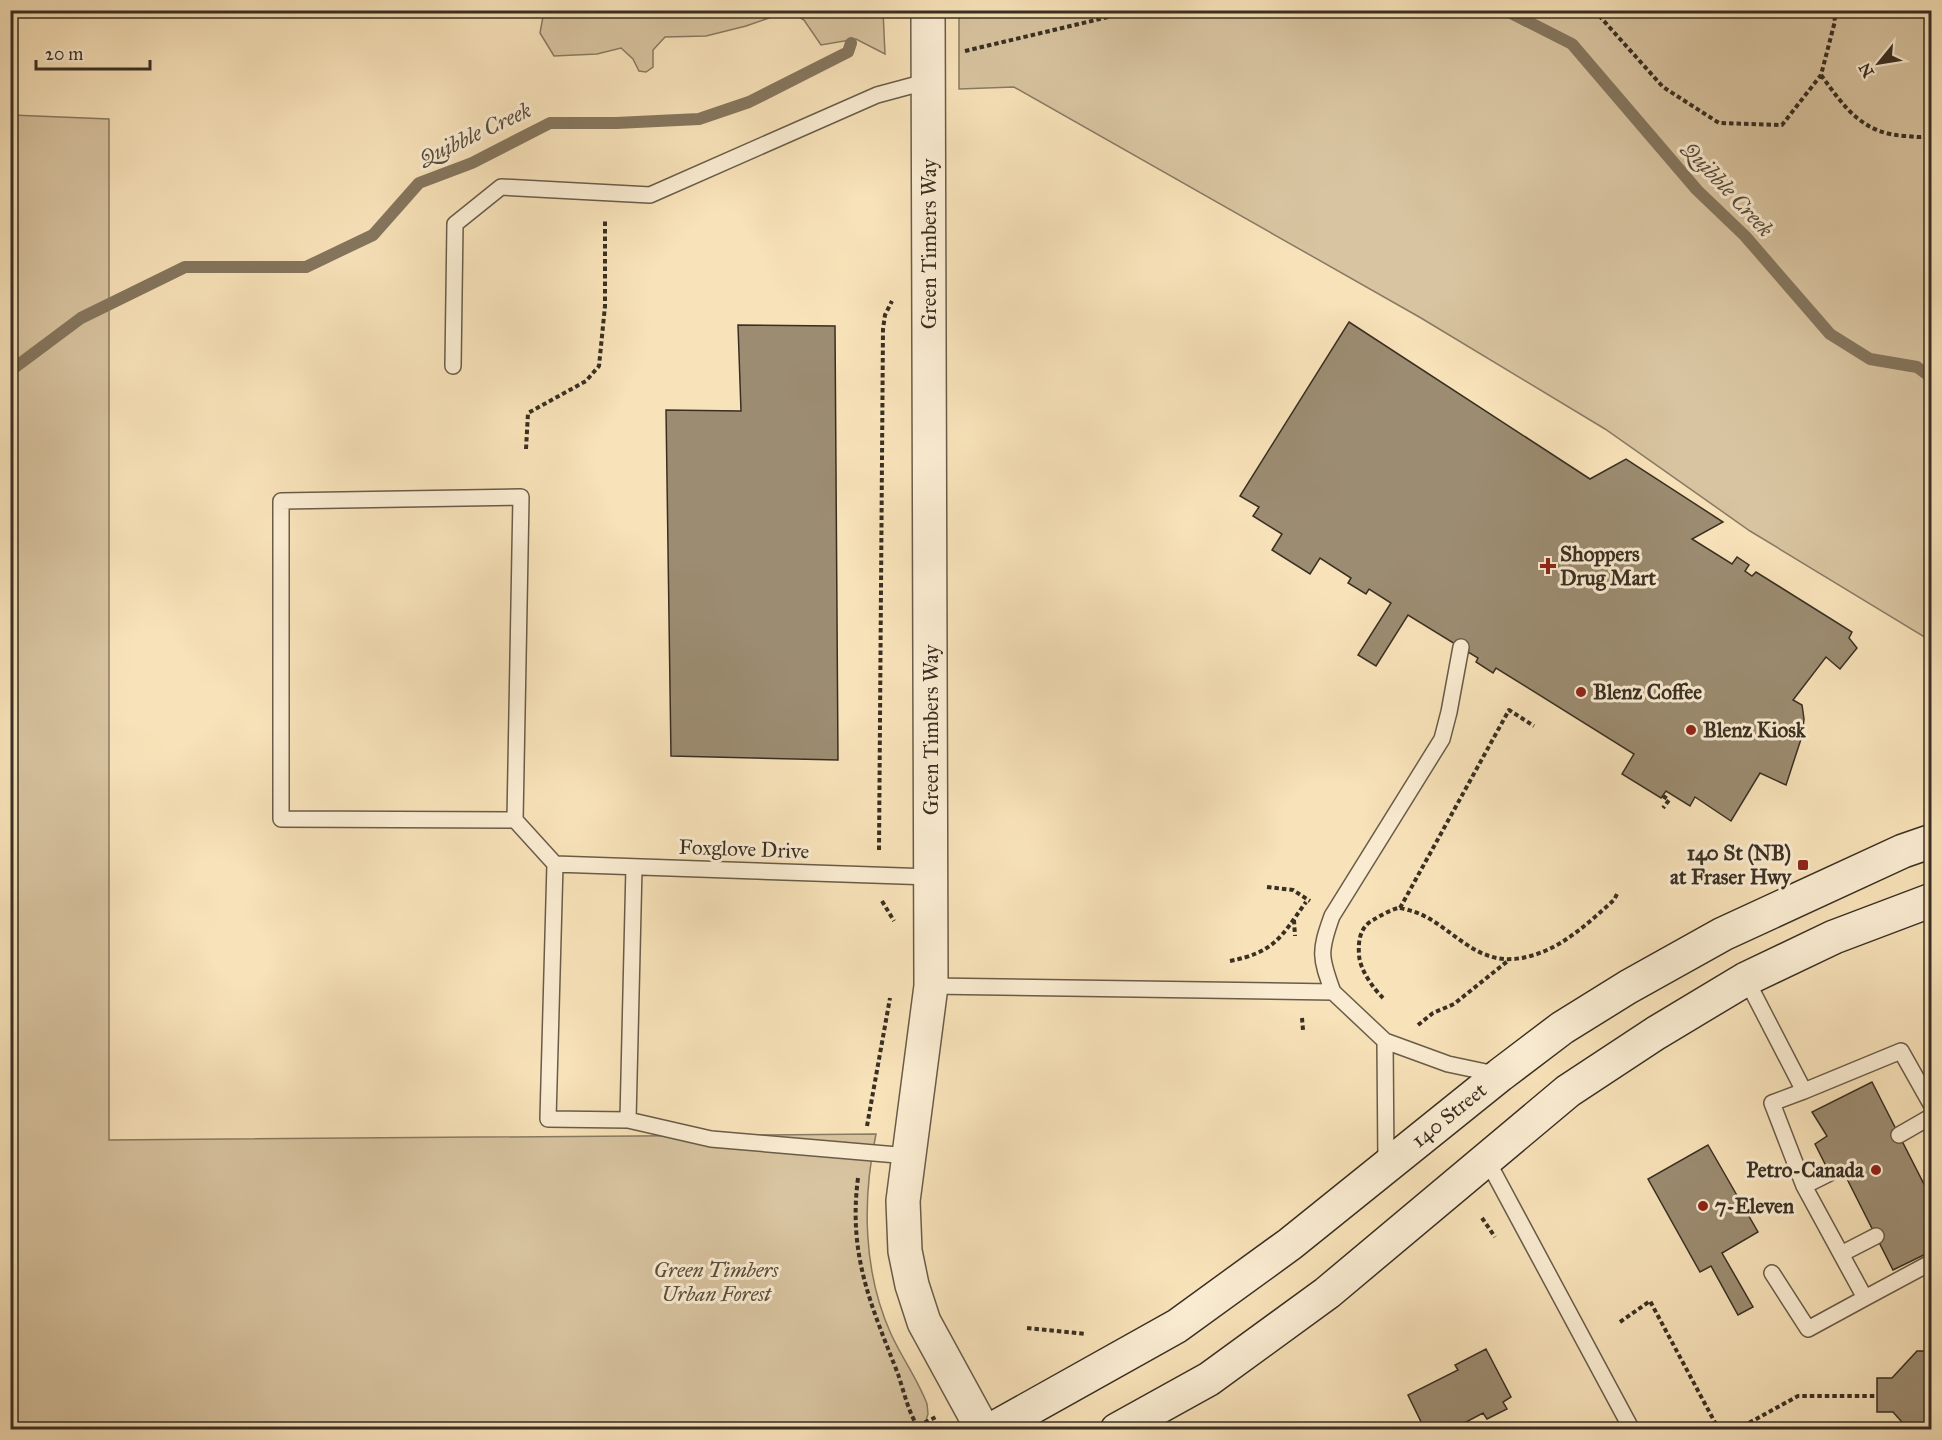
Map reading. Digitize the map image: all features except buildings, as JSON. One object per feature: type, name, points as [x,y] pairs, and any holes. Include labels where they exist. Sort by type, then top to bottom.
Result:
[{"type":"main road","name":"Green Timbers Way","points":[[928,10],[931,986],[903,1201],[905,1251],[912,1285],[924,1322],[983,1430]]},
{"type":"main road","name":"140 Street","points":[[991,1430],[1178,1326],[1290,1244],[1500,1075],[1563,1028],[1628,987],[1723,934],[1893,855],[1932,841]]},
{"type":"main road","points":[[1117,1430],[1209,1379],[1327,1293],[1568,1091],[1656,1033],[1746,979],[1834,937],[1932,900]]},
{"type":"lane","points":[[453,366],[455,224],[501,187],[650,195],[877,95],[929,81]]},
{"type":"lane","points":[[515,820],[281,819],[281,501],[521,497],[515,820],[555,864],[548,1119],[628,1120],[711,1139],[909,1156]]},
{"type":"lane","points":[[1461,647],[1442,739],[1332,916],[1322,943],[1323,964],[1333,992],[1385,1041],[1448,1064],[1500,1075]]},
{"type":"lane","name":"Foxglove Drive","points":[[555,864],[931,877]]},
{"type":"lane","points":[[628,1120],[634,867]]},
{"type":"lane","points":[[1746,979],[1804,1091]]},
{"type":"lane","points":[[931,986],[1333,992]]},
{"type":"lane","points":[[1385,1041],[1386,1166]]},
{"type":"lane","points":[[1865,1298],[1804,1186],[1772,1103],[1901,1051],[1932,1106]]},
{"type":"lane","points":[[1899,1135],[1932,1116]]},
{"type":"lane","points":[[1487,1160],[1632,1430]]},
{"type":"lane","points":[[1804,1186],[1830,1173]]},
{"type":"lane","points":[[1842,1254],[1876,1236]]},
{"type":"lane","points":[[1772,1273],[1808,1329],[1932,1262]]},
{"type":"path","points":[[965,51],[1138,10]]},
{"type":"path","points":[[1594,10],[1663,87],[1719,123],[1782,125],[1821,75],[1835,21],[1833,10]]},
{"type":"path","points":[[1821,75],[1847,110],[1877,132],[1898,136],[1926,137],[1932,135]]},
{"type":"path","points":[[526,449],[528,413],[586,381],[599,366],[605,306],[606,193]]},
{"type":"path","points":[[879,838],[883,329]]},
{"type":"path","points":[[1387,1002],[1380,995],[1359,960],[1360,934],[1369,922],[1400,908],[1509,710],[1534,726]]},
{"type":"path","points":[[1663,796],[1669,800],[1663,808]]},
{"type":"path","points":[[1267,887],[1293,890],[1301,895]]},
{"type":"path","points":[[1400,908],[1430,918],[1470,948],[1510,960],[1547,951],[1571,937],[1614,900],[1618,892]]},
{"type":"path","points":[[1220,961],[1252,956],[1274,944],[1284,934],[1308,899]]},
{"type":"path","points":[[1416,1027],[1433,1013],[1454,1005],[1510,960]]},
{"type":"path","points":[[1409,1022],[1426,1032]]},
{"type":"path","points":[[1620,1322],[1650,1301],[1719,1430]]},
{"type":"path","points":[[1027,1328],[1053,1332],[1079,1332],[1096,1336]]},
{"type":"path","points":[[1736,1430],[1798,1396],[1877,1396]]},
{"type":"green space","points":[[544,11],[789,11],[746,26],[706,36],[665,37],[653,50],[653,67],[646,72],[639,71],[633,59],[621,48],[597,54],[554,56],[540,33]]},
{"type":"green space","points":[[789,11],[883,11],[885,54],[856,39],[821,45],[804,20]]},
{"type":"green space","points":[[959,11],[1931,11],[1931,641],[1750,531],[1605,429],[1421,318],[1014,87],[959,89]]},
{"type":"green space","name":"Green Timbers Urban Forest","points":[[11,115],[109,119],[109,1140],[876,1134],[868,1184],[870,1261],[875,1286],[891,1334],[927,1404],[928,1414],[923,1430],[11,1430]]},
{"type":"waterway","name":"Quibble Creek","points":[[1505,10],[1572,44],[1697,190],[1745,236],[1830,334],[1870,359],[1917,367],[1932,378]]},
{"type":"waterway","name":"Quibble Creek","points":[[10,371],[81,318],[185,267],[306,267],[373,235],[419,183],[472,163],[550,123],[699,119],[749,102],[848,52],[851,43]]},
{"type":"place","name":"Shoppers Drug Mart","points":[[1548,566]]},
{"type":"place","name":"Blenz Coffee","points":[[1581,692]]},
{"type":"place","name":"Blenz Kiosk","points":[[1691,730]]},
{"type":"place","name":"140 St (NB) at Fraser Hwy","points":[[1803,865]]},
{"type":"place","name":"Petro-Canada","points":[[1876,1170]]},
{"type":"place","name":"7-Eleven","points":[[1703,1206]]}]
